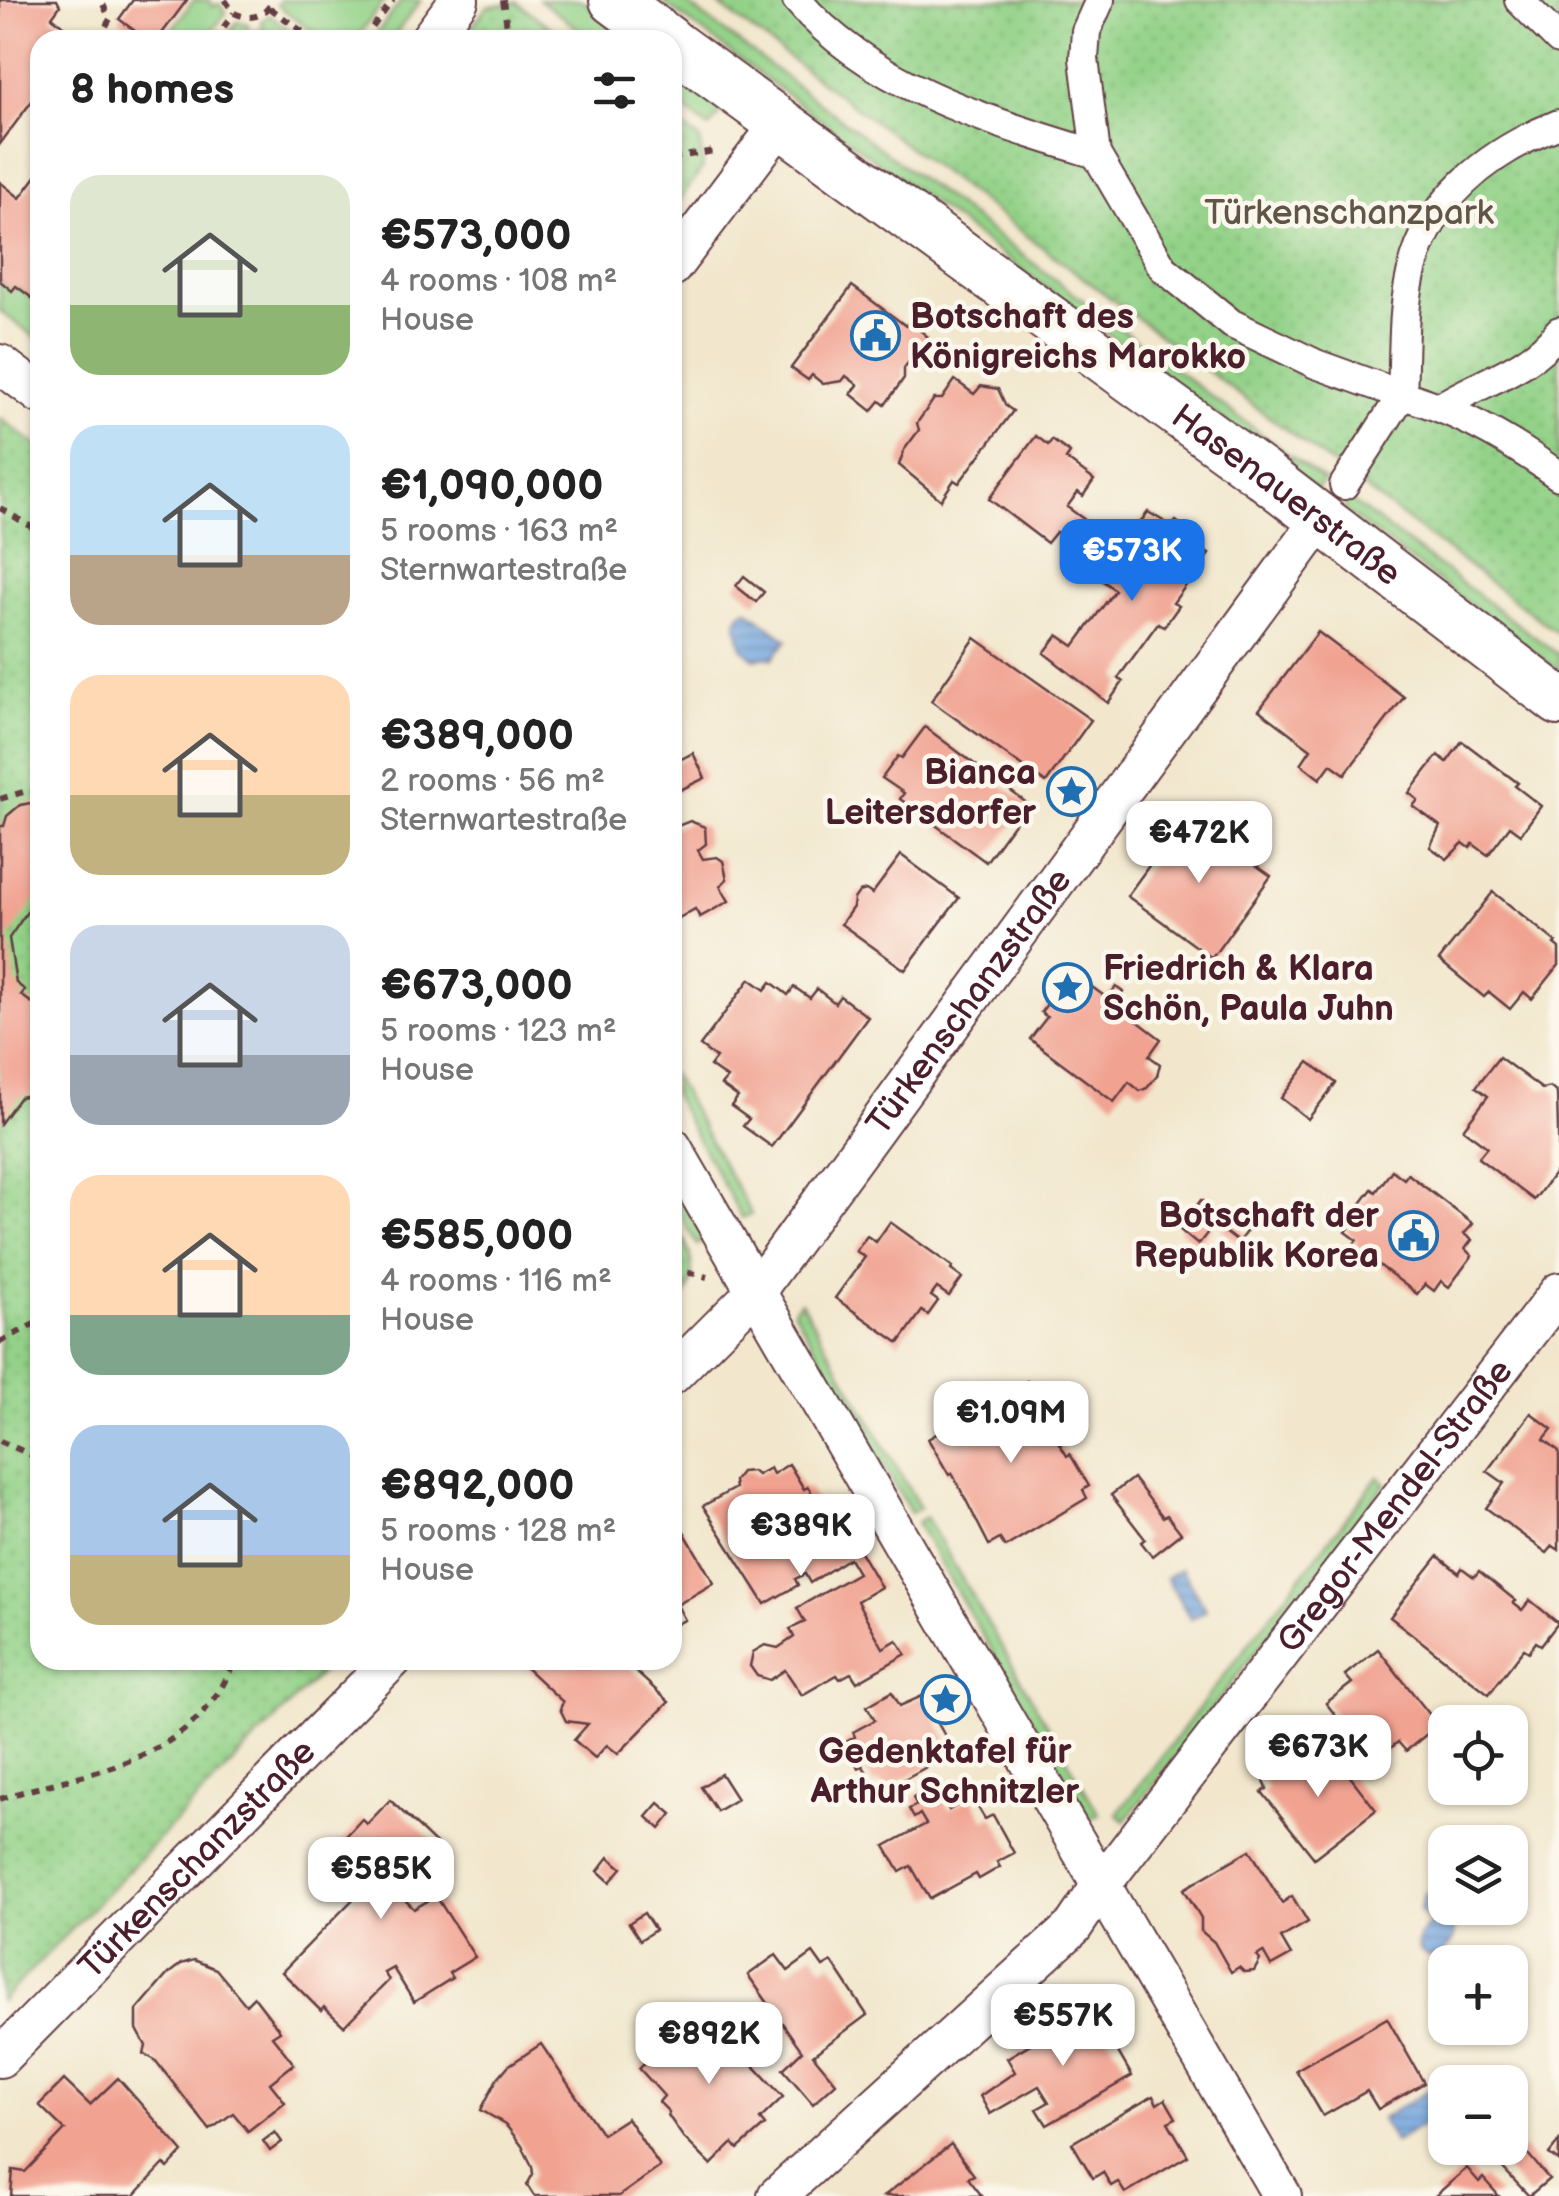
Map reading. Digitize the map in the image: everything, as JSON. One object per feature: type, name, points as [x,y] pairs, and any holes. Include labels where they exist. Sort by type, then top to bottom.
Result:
[{"type":"street","points":[[437,30],[460,0]]},
{"type":"street","name":"Hasenauerstraße","points":[[614,0],[654,30]]},
{"type":"street","points":[[797,0],[812,18],[887,74],[969,115],[1096,154]]},
{"type":"street","points":[[1100,0],[1086,31],[1084,59],[1096,154],[1163,268],[1232,324],[1316,364],[1442,406],[1559,476]]},
{"type":"street","points":[[1518,0],[1559,40]]},
{"type":"street","name":"Hasenauerstraße","points":[[682,51],[780,124],[1332,502],[1559,701]]},
{"type":"street","points":[[682,253],[780,124]]},
{"type":"street","points":[[1332,502],[1402,394],[1409,281],[1430,223],[1472,172],[1528,136],[1559,124]]},
{"type":"street","points":[[1442,406],[1474,386],[1530,362],[1559,331]]},
{"type":"street","points":[[0,364],[30,386]]},
{"type":"street","name":"Türkenschanzstraße","points":[[682,1365],[756,1291],[1332,502]]},
{"type":"street","points":[[682,1165],[1282,2196]]},
{"type":"street","name":"Gregor-Mendel-Straße","points":[[777,2196],[1073,1927],[1102,1884],[1546,1336],[1559,1292]]},
{"type":"street","name":"Türkenschanzstraße","points":[[0,2058],[382,1670]]},
{"type":"path","points":[[101,0],[110,19],[104,30]]},
{"type":"path","points":[[225,0],[234,13],[252,18],[272,4],[302,30]]},
{"type":"path","points":[[370,30],[393,0]]},
{"type":"path","points":[[503,0],[508,30]]},
{"type":"path","points":[[221,30],[234,13]]},
{"type":"path","points":[[682,156],[725,149]]},
{"type":"path","points":[[0,508],[30,526]]},
{"type":"path","points":[[0,800],[30,790]]},
{"type":"path","points":[[0,1342],[30,1326]]},
{"type":"path","points":[[0,1441],[30,1454]]},
{"type":"path","points":[[0,1799],[100,1772],[148,1753],[175,1737],[206,1710],[231,1670]]},
{"type":"green space","points":[[194,0],[210,0],[212,6],[220,4],[226,13],[213,30],[171,30]]},
{"type":"green space","points":[[280,0],[385,0],[362,30],[311,30],[277,5]]},
{"type":"green space","points":[[402,0],[421,0],[398,30],[380,30]]},
{"type":"green space","points":[[540,0],[582,0],[622,30],[580,30]]},
{"type":"green space","points":[[660,0],[682,0],[1324,481],[1317,490]]},
{"type":"green space","name":"Türkenschanzpark","points":[[712,0],[1559,0],[1559,634]]},
{"type":"green space","points":[[516,2],[554,30],[470,30],[487,7]]},
{"type":"green space","points":[[270,15],[290,30],[264,30],[261,21]]},
{"type":"green space","points":[[238,21],[248,24],[248,30],[231,30]]},
{"type":"green space","points":[[682,75],[725,107],[709,128],[682,107]]},
{"type":"green space","points":[[682,126],[700,140],[703,168],[682,197]]},
{"type":"green space","points":[[0,281],[30,296],[30,334],[0,311]]},
{"type":"green space","points":[[0,418],[30,440],[30,1670],[323,1670],[0,2002]]},
{"type":"green space","points":[[1347,498],[1559,655],[1559,671],[1344,511]]},
{"type":"green space","points":[[682,1091],[751,1214],[742,1218],[682,1111]]},
{"type":"green space","points":[[682,1200],[705,1240],[697,1245],[682,1218]]},
{"type":"green space","points":[[682,1236],[692,1265],[682,1300]]},
{"type":"green space","points":[[801,1302],[920,1508],[911,1513],[793,1310]]},
{"type":"green space","points":[[1378,1477],[1386,1483],[1125,1821],[1117,1814]]},
{"type":"green space","points":[[926,1517],[1099,1814],[1090,1819],[917,1523]]},
{"type":"water","points":[[748,610],[787,640],[772,659],[755,659],[742,648],[736,622]]},
{"type":"water","points":[[1181,1569],[1206,1610],[1191,1619],[1166,1578]]},
{"type":"water","points":[[1428,1894],[1428,1920],[1420,1911],[1424,1895]]},
{"type":"water","points":[[1429,1925],[1454,1925],[1449,1945],[1428,1945],[1428,1957],[1419,1950],[1420,1935]]},
{"type":"water","points":[[1428,2091],[1428,2122],[1394,2142],[1381,2119]]},
{"type":"building","points":[[0,0],[57,0],[60,6],[52,17],[69,30],[30,30],[30,104],[0,144]]},
{"type":"building","points":[[133,0],[187,0],[164,30],[134,30],[119,19]]},
{"type":"building","points":[[0,182],[20,198],[30,184],[30,296],[16,286],[12,291],[0,281]]},
{"type":"building","points":[[852,286],[906,326],[909,321],[928,337],[904,368],[904,378],[885,405],[880,401],[872,411],[851,394],[858,385],[846,376],[842,381],[823,384],[812,375],[808,380],[791,368]]},
{"type":"building","points":[[955,380],[974,394],[981,386],[998,389],[1013,411],[959,483],[954,480],[941,500],[899,465],[904,450],[919,430],[917,423],[934,399],[942,399]]},
{"type":"building","points":[[1036,436],[1048,445],[1052,440],[1070,453],[1066,459],[1094,480],[1083,496],[1078,492],[1067,507],[1085,520],[1070,541],[1056,532],[1047,543],[989,499]]},
{"type":"building","points":[[1148,512],[1172,526],[1176,521],[1199,539],[1195,544],[1209,554],[1173,603],[1179,606],[1164,627],[1158,623],[1118,678],[1123,682],[1108,703],[1044,653],[1058,635],[1074,646],[1115,590],[1099,578]]},
{"type":"building","points":[[744,576],[764,592],[756,602],[736,586]]},
{"type":"building","points":[[1318,632],[1404,697],[1345,774],[1331,764],[1320,779],[1301,764],[1311,749],[1259,710]]},
{"type":"building","points":[[975,638],[1091,720],[1046,783],[931,701]]},
{"type":"building","points":[[925,727],[1028,804],[986,862],[900,799],[904,793],[882,778]]},
{"type":"building","points":[[1462,741],[1518,783],[1515,786],[1541,806],[1521,834],[1510,826],[1488,855],[1473,844],[1470,848],[1463,843],[1447,859],[1430,847],[1440,826],[1413,806],[1418,800],[1409,793],[1438,755],[1447,762]]},
{"type":"building","points":[[693,753],[705,778],[682,789],[682,759]]},
{"type":"building","points":[[30,804],[30,908],[9,938],[16,983],[25,990],[21,995],[30,1002],[30,1095],[20,1097],[0,1124],[0,826],[20,805]]},
{"type":"building","points":[[1186,815],[1271,876],[1212,958],[1127,896]]},
{"type":"building","points":[[690,821],[705,827],[706,844],[698,850],[703,859],[717,857],[723,861],[727,879],[720,886],[729,901],[700,917],[695,909],[682,916],[682,824]]},
{"type":"building","points":[[901,855],[959,898],[905,970],[841,924],[859,892],[866,890],[872,894]]},
{"type":"building","points":[[1493,892],[1559,948],[1559,965],[1532,999],[1524,992],[1510,1009],[1489,992],[1484,997],[1439,960]]},
{"type":"building","points":[[1077,976],[1107,998],[1116,987],[1123,992],[1115,1004],[1161,1039],[1149,1056],[1160,1064],[1157,1076],[1147,1088],[1140,1091],[1129,1082],[1114,1102],[1030,1039],[1047,1017],[1041,1012],[1056,992],[1062,997]]},
{"type":"building","points":[[750,979],[765,990],[771,982],[788,995],[794,987],[810,998],[817,989],[835,1003],[840,996],[868,1017],[772,1147],[743,1126],[749,1119],[731,1106],[738,1097],[721,1085],[727,1078],[710,1066],[716,1058],[700,1046]]},
{"type":"building","points":[[1499,1057],[1542,1089],[1550,1087],[1557,1093],[1559,1167],[1534,1200],[1478,1158],[1487,1147],[1463,1129],[1488,1096],[1476,1087]]},
{"type":"building","points":[[1309,1062],[1336,1083],[1308,1119],[1281,1098]]},
{"type":"building","points":[[1392,1170],[1404,1179],[1408,1174],[1473,1224],[1464,1234],[1472,1240],[1465,1249],[1472,1256],[1449,1287],[1441,1281],[1434,1291],[1425,1284],[1417,1294],[1353,1245],[1357,1240],[1346,1232],[1363,1209],[1359,1206],[1372,1189],[1376,1192]]},
{"type":"building","points":[[1201,1200],[1221,1215],[1198,1245],[1179,1229]]},
{"type":"building","points":[[1228,1219],[1246,1232],[1238,1242],[1221,1229]]},
{"type":"building","points":[[890,1222],[953,1267],[951,1270],[962,1278],[949,1296],[937,1288],[931,1296],[938,1301],[928,1315],[922,1311],[899,1343],[835,1298],[865,1257],[856,1251],[867,1236],[876,1242]]},
{"type":"building","points":[[1027,1381],[1057,1431],[1053,1433],[1089,1486],[1083,1490],[1087,1498],[1005,1547],[1000,1539],[989,1545],[952,1473],[949,1475],[928,1439]]},
{"type":"building","points":[[1531,1413],[1552,1429],[1544,1439],[1559,1451],[1559,1550],[1553,1546],[1547,1553],[1486,1508],[1504,1483],[1487,1471]]},
{"type":"building","points":[[789,1464],[804,1489],[808,1487],[838,1547],[852,1538],[881,1587],[857,1601],[883,1648],[897,1640],[906,1654],[857,1682],[851,1673],[840,1679],[837,1675],[802,1695],[785,1670],[770,1680],[757,1676],[750,1666],[753,1652],[765,1645],[778,1648],[794,1637],[790,1629],[805,1622],[797,1608],[858,1573],[849,1558],[810,1583],[805,1574],[795,1579],[798,1585],[765,1604],[703,1506],[735,1488],[734,1481],[741,1472],[752,1471],[757,1475],[770,1468],[773,1474]]},
{"type":"building","points":[[1133,1478],[1163,1517],[1167,1515],[1181,1533],[1152,1556],[1141,1542],[1145,1539],[1111,1495]]},
{"type":"building","points":[[682,1528],[714,1583],[682,1602]]},
{"type":"building","points":[[1438,1556],[1459,1573],[1462,1568],[1474,1577],[1479,1571],[1522,1610],[1530,1600],[1558,1623],[1541,1645],[1536,1642],[1529,1652],[1524,1649],[1489,1694],[1390,1617]]},
{"type":"building","points":[[1378,1649],[1428,1712],[1428,1733],[1406,1751],[1398,1742],[1372,1763],[1326,1703],[1352,1683],[1345,1675]]},
{"type":"building","points":[[529,1670],[634,1670],[669,1702],[618,1754],[607,1745],[595,1758],[574,1740],[588,1724],[566,1721],[560,1709],[563,1702]]},
{"type":"building","points":[[940,1688],[952,1711],[936,1720],[954,1752],[884,1790],[880,1782],[874,1785],[863,1766],[858,1768],[844,1743],[855,1737],[853,1732],[875,1720],[867,1706],[892,1692],[900,1706]]},
{"type":"building","points":[[1325,1744],[1376,1810],[1314,1858],[1262,1792],[1267,1789],[1264,1780],[1270,1770],[1282,1767],[1290,1771]]},
{"type":"building","points":[[721,1774],[737,1799],[717,1811],[701,1787]]},
{"type":"building","points":[[936,1786],[949,1810],[972,1797],[985,1819],[993,1815],[1014,1853],[979,1879],[976,1874],[930,1899],[911,1866],[900,1872],[885,1846],[926,1824],[920,1814],[914,1818],[909,1809],[917,1805],[913,1798]]},
{"type":"building","points":[[390,1800],[449,1856],[406,1901],[414,1909],[436,1896],[475,1957],[449,1973],[452,1978],[414,2002],[393,1968],[384,1973],[389,1980],[344,2026],[324,2007],[321,2011],[282,1972],[361,1891],[326,1858],[362,1819],[367,1824]]},
{"type":"building","points":[[659,1803],[672,1814],[660,1829],[647,1817]]},
{"type":"building","points":[[1250,1850],[1282,1903],[1292,1896],[1308,1922],[1281,1938],[1291,1955],[1271,1966],[1263,1952],[1257,1956],[1260,1960],[1254,1971],[1244,1972],[1239,1967],[1231,1972],[1214,1942],[1201,1931],[1201,1918],[1184,1889]]},
{"type":"building","points":[[609,1857],[622,1868],[610,1882],[598,1871]]},
{"type":"building","points":[[644,1913],[655,1930],[640,1940],[629,1923]]},
{"type":"building","points":[[813,1953],[823,1967],[832,1962],[867,2015],[813,2055],[836,2083],[813,2104],[783,2069],[802,2051],[748,1975],[776,1955],[788,1971]]},
{"type":"building","points":[[194,1960],[216,1969],[246,2005],[254,1997],[280,2031],[272,2036],[294,2064],[270,2083],[285,2102],[248,2131],[233,2113],[210,2130],[155,2060],[144,2054],[146,2046],[137,2029],[137,2010],[168,1974]]},
{"type":"building","points":[[1093,2009],[1132,2076],[1047,2125],[1037,2109],[1049,2102],[1039,2086],[990,2114],[980,2096],[1015,2072],[1007,2058]]},
{"type":"building","points":[[702,2010],[783,2097],[760,2119],[765,2125],[738,2149],[733,2143],[711,2165],[683,2137],[659,2102],[664,2096],[639,2068],[659,2049],[655,2045],[679,2022],[684,2027]]},
{"type":"building","points":[[1387,2018],[1424,2083],[1378,2109],[1367,2091],[1323,2116],[1296,2070]]},
{"type":"building","points":[[541,2044],[602,2134],[627,2118],[660,2167],[619,2196],[534,2196],[527,2185],[533,2174],[532,2166],[522,2146],[505,2124],[481,2110],[508,2066]]},
{"type":"building","points":[[118,2078],[183,2152],[168,2168],[164,2164],[134,2196],[11,2196],[13,2170],[25,2172],[65,2130],[39,2105],[64,2080],[90,2105]]},
{"type":"building","points":[[1153,2096],[1157,2104],[1165,2099],[1176,2118],[1168,2122],[1188,2156],[1125,2193],[1118,2182],[1111,2186],[1103,2172],[1093,2178],[1072,2143]]},
{"type":"building","points":[[275,2132],[282,2142],[270,2151],[263,2141]]},
{"type":"building","points":[[1559,2141],[1559,2161],[1549,2154]]},
{"type":"building","points":[[951,2144],[974,2175],[968,2178],[982,2196],[884,2196]]},
{"type":"building","points":[[1528,2154],[1549,2179],[1529,2196],[1501,2166],[1528,2165]]},
{"type":"building","points":[[1467,2168],[1479,2182],[1483,2178],[1499,2196],[1435,2196]]},
{"type":"place","name":"Botschaft des Königreichs Marokko","points":[[875,336]]},
{"type":"place","name":"Bianca Leitersdorfer","points":[[1071,792]]},
{"type":"place","name":"Friedrich & Klara Schön, Paula Juhn","points":[[1068,988]]},
{"type":"place","name":"Botschaft der Republik Korea","points":[[1414,1235]]},
{"type":"place","name":"Gedenktafel für Arthur Schnitzler","points":[[945,1699]]}]
